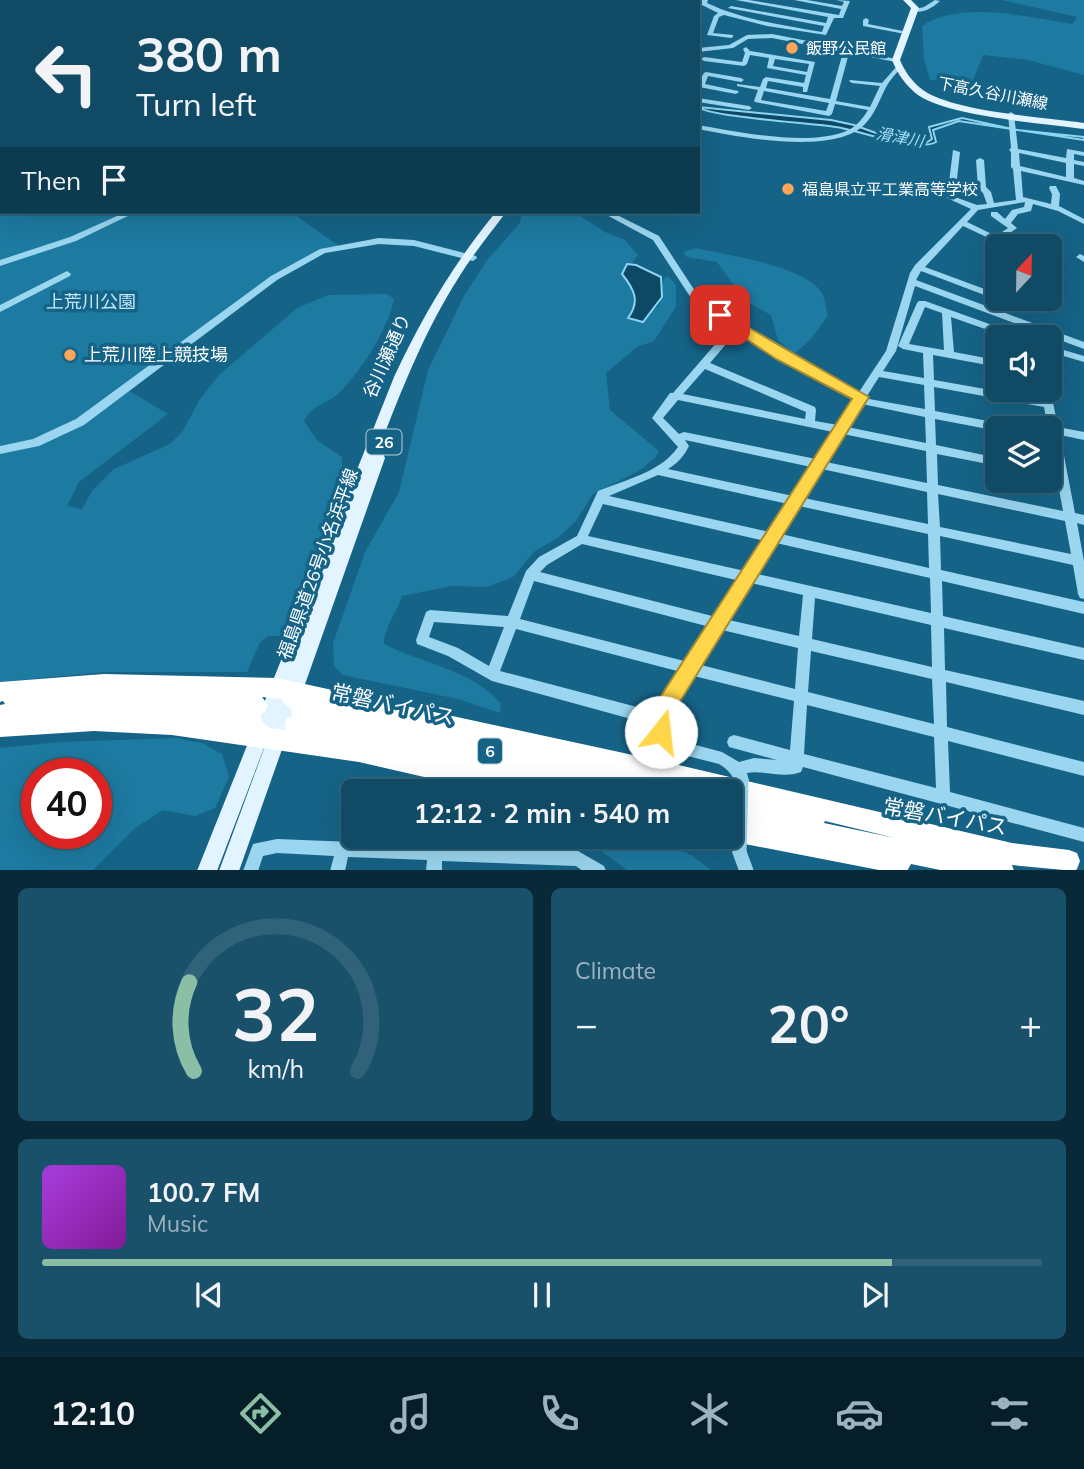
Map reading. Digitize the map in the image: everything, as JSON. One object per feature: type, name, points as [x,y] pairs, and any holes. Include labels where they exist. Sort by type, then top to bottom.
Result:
[{"type":"highway","points":[[0,692],[62,683],[118,680],[291,701],[670,774],[1012,863]]},
{"type":"highway","points":[[0,702],[129,694],[359,752],[479,779]]},
{"type":"highway","name":"常磐バイパス","points":[[291,701],[574,779]]},
{"type":"highway","name":"常磐バイパス","points":[[291,701],[366,722],[621,779]]},
{"type":"highway","points":[[0,716],[50,709],[167,709],[262,728]]},
{"type":"highway","points":[[0,727],[94,720],[262,728]]},
{"type":"highway","name":"常磐バイパス","points":[[743,803],[1012,863]]},
{"type":"highway","name":"常磐バイパス","points":[[743,818],[1012,863],[1069,861]]},
{"type":"highway","points":[[743,843],[982,870]]},
{"type":"main road","points":[[897,63],[914,10],[907,0]]},
{"type":"main road","name":"下高久谷川瀬線","points":[[897,63],[920,92],[931,98],[1084,126]]},
{"type":"main road","name":"26","points":[[469,257],[499,214]]},
{"type":"main road","name":"福島県道26号小名浜平線","points":[[229,870],[262,728],[291,701],[411,368],[469,257],[508,214]]},
{"type":"main road","name":"26","points":[[207,870],[262,728]]},
{"type":"street","points":[[739,0],[779,3],[841,17],[847,1],[839,0]]},
{"type":"street","points":[[797,0],[845,8]]},
{"type":"street","points":[[914,10],[926,9],[937,1]]},
{"type":"street","points":[[704,2],[723,12],[811,34],[824,34],[832,15]]},
{"type":"street","points":[[704,2],[828,25]]},
{"type":"street","points":[[700,127],[811,139],[850,132],[864,121],[897,63],[847,49],[762,33],[779,3]]},
{"type":"street","points":[[709,34],[708,29],[723,12]]},
{"type":"street","points":[[866,20],[865,25],[905,32]]},
{"type":"street","points":[[700,33],[731,36]]},
{"type":"street","points":[[700,50],[737,45],[747,37],[772,36]]},
{"type":"street","points":[[864,54],[867,43]]},
{"type":"street","points":[[737,45],[748,53],[813,63],[803,97]]},
{"type":"street","points":[[806,85],[765,79],[757,101],[829,114],[847,49]]},
{"type":"street","points":[[731,104],[748,53]]},
{"type":"street","points":[[773,57],[769,67],[810,74]]},
{"type":"street","points":[[704,58],[744,64]]},
{"type":"street","points":[[739,86],[706,74],[700,85],[762,89],[871,109]]},
{"type":"street","points":[[852,80],[885,85]]},
{"type":"street","points":[[700,100],[749,108]]},
{"type":"street","points":[[1007,222],[1015,212],[1028,209],[1016,167],[1011,114]]},
{"type":"street","points":[[1013,150],[1084,164]]},
{"type":"street","points":[[1070,180],[1070,151],[1084,154]]},
{"type":"street","points":[[956,152],[951,198],[976,208],[992,210],[1025,200],[1055,207],[1084,222]]},
{"type":"street","points":[[963,223],[997,239],[1013,228],[992,210],[987,192],[982,188],[980,160]]},
{"type":"street","points":[[1016,167],[1084,183]]},
{"type":"street","points":[[1052,188],[1056,194],[1055,207]]},
{"type":"street","points":[[741,775],[730,760],[669,745],[663,740],[659,720],[896,340],[911,281],[918,267],[976,208]]},
{"type":"street","points":[[0,263],[73,239],[128,214]]},
{"type":"street","points":[[609,214],[656,238],[692,293],[781,355],[866,402],[985,424]]},
{"type":"street","points":[[0,450],[35,443],[80,422],[275,278],[316,254],[339,246],[379,240],[414,243],[469,257]]},
{"type":"street","points":[[918,267],[985,292]]},
{"type":"street","points":[[0,309],[67,274]]},
{"type":"street","points":[[911,281],[1084,346]]},
{"type":"street","points":[[985,325],[922,303],[903,346],[985,361]]},
{"type":"street","points":[[946,311],[949,356]]},
{"type":"street","points":[[492,675],[509,622],[530,575],[544,561],[581,539],[602,494],[657,471],[682,451],[684,446],[679,438],[657,418],[736,326]]},
{"type":"street","points":[[928,352],[943,797]]},
{"type":"street","points":[[1062,353],[1084,359]]},
{"type":"street","points":[[702,364],[811,410],[810,424]]},
{"type":"street","points":[[877,373],[1048,404],[1050,416]]},
{"type":"street","points":[[674,396],[985,460]]},
{"type":"street","points":[[1062,435],[1084,436]]},
{"type":"street","points":[[679,438],[684,436],[1084,520]]},
{"type":"street","points":[[657,471],[1078,561]]},
{"type":"street","points":[[1061,493],[1084,594]]},
{"type":"street","points":[[599,498],[1084,608]]},
{"type":"street","points":[[581,539],[937,623],[1084,654]]},
{"type":"street","points":[[530,575],[718,623],[1084,708]]},
{"type":"street","points":[[741,779],[750,763],[786,769],[796,767],[809,593]]},
{"type":"street","points":[[659,720],[492,675],[453,652],[422,640],[430,616],[509,622],[1084,769]]},
{"type":"street","points":[[734,742],[1084,835]]},
{"type":"street","points":[[250,870],[258,849],[267,846],[341,849]]},
{"type":"street","points":[[337,870],[343,849],[578,859],[599,870]]},
{"type":"street","points":[[739,849],[747,870]]},
{"type":"street","points":[[434,870],[435,854]]},
{"type":"green space","points":[[1001,0],[1084,0],[1084,75],[1028,60],[983,55],[973,80],[930,80],[924,60],[922,26],[938,18],[974,12],[1072,24],[1077,17]]},
{"type":"green space","name":"上荒川公園","points":[[0,214],[294,214],[339,246],[308,258],[126,389],[168,414],[79,482],[67,506],[82,509],[92,491],[114,469],[170,444],[182,432],[200,399],[219,375],[297,308],[328,295],[387,294],[394,299],[374,348],[341,391],[311,411],[304,421],[317,440],[342,457],[342,495],[327,530],[318,565],[287,636],[269,636],[260,642],[247,672],[106,672],[0,682]]},
{"type":"green space","points":[[522,214],[577,214],[605,232],[625,240],[638,255],[628,268],[635,311],[646,313],[659,306],[664,278],[668,276],[676,285],[676,307],[654,341],[637,347],[606,373],[610,410],[659,451],[655,458],[639,471],[593,494],[576,521],[558,538],[535,551],[513,577],[487,587],[452,586],[402,596],[388,626],[384,644],[446,668],[476,683],[501,704],[500,713],[458,699],[343,675],[334,666],[333,643],[365,552],[399,492],[428,370],[464,296],[488,259],[519,224]]},
{"type":"green space","points":[[696,248],[765,263],[801,276],[815,285],[823,295],[828,316],[810,340],[794,354],[778,340],[771,315],[745,301],[717,262],[687,257],[683,252]]},
{"type":"green space","points":[[175,738],[202,743],[222,754],[229,777],[215,808],[195,816],[163,810],[135,828],[93,870],[0,870],[0,748],[61,742]]},
{"type":"green space","points":[[598,849],[675,849],[691,855],[711,870],[627,870]]},
{"type":"shaded area","points":[[700,107],[831,120],[887,137],[926,143],[932,139],[929,127],[962,118],[1014,129],[959,121],[933,130],[936,142],[916,145],[836,127],[706,111]]},
{"type":"shaded area","points":[[1021,130],[1084,137],[1084,140]]},
{"type":"shaded area","points":[[627,264],[636,265],[661,277],[662,297],[643,322],[628,318],[635,301],[633,291],[622,274]]},
{"type":"place","name":"飯野公民館","points":[[792,48]]},
{"type":"place","name":"福島県立平工業高等学校","points":[[788,189]]},
{"type":"place","name":"上荒川陸上競技場","points":[[70,355]]},
{"type":"route","points":[[661,732],[659,720],[664,709],[861,397],[781,355],[720,315]]},
{"type":"water label","name":"滑津川","points":[[900,137]]}]
